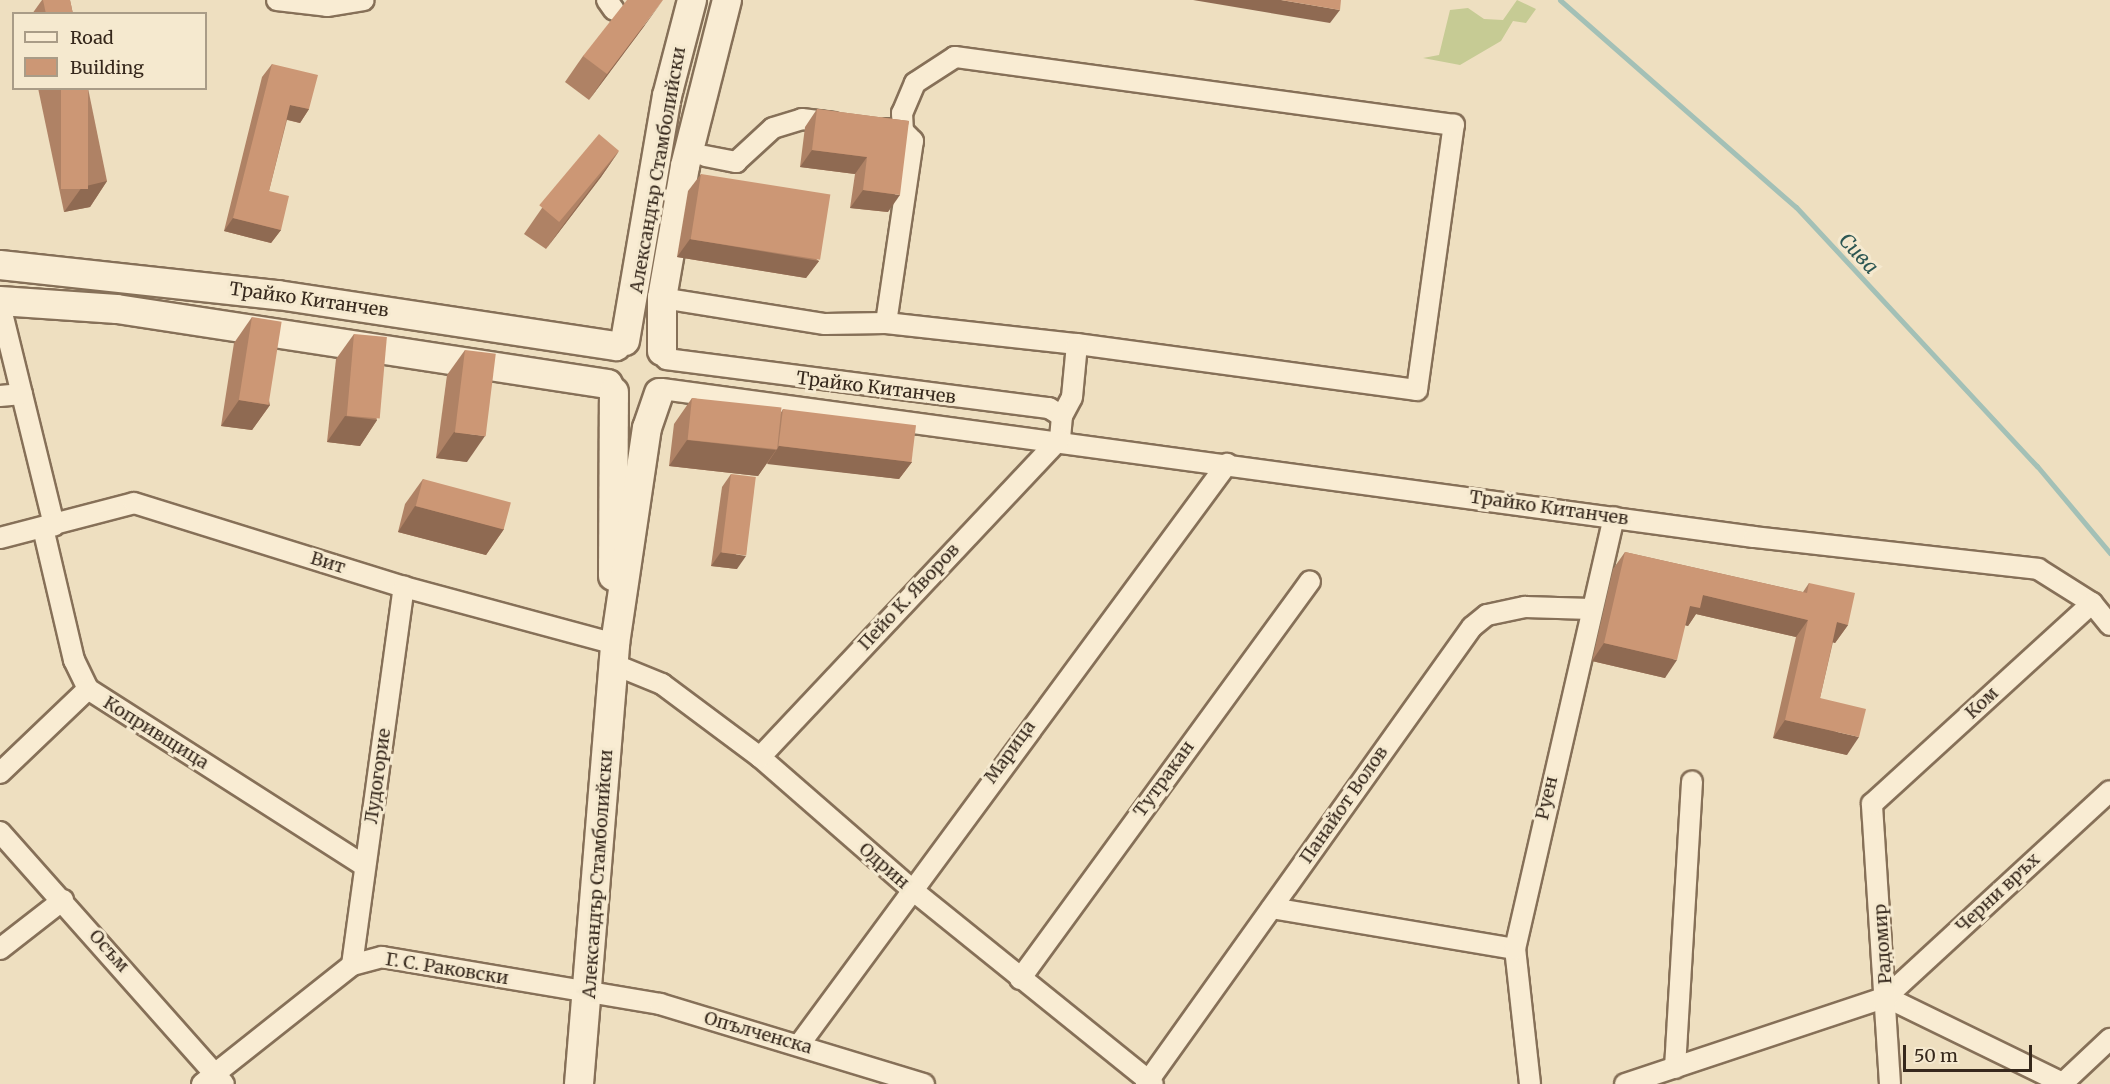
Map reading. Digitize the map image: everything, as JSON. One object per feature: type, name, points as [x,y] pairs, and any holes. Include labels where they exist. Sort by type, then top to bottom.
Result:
[{"type":"main road","name":"Александър Стамболийски","points":[[614,654],[611,388],[606,364],[621,344],[667,96],[692,0]]},
{"type":"main road","name":"Александър Стамболийски","points":[[579,1084],[590,992],[614,654],[647,428],[660,391],[664,355],[662,298],[685,166],[727,0]]},
{"type":"main road","name":"Трайко Китанчев","points":[[0,265],[278,295],[621,344]]},
{"type":"main road","name":"Трайко Китанчев","points":[[0,303],[129,311],[611,388]]},
{"type":"main road","points":[[621,344],[645,340],[664,355]]},
{"type":"main road","points":[[611,388],[641,402],[660,391]]},
{"type":"street","points":[[277,0],[327,6],[364,0]]},
{"type":"street","points":[[662,298],[825,324],[886,323],[1077,344],[1417,390],[1454,124],[955,57],[915,83],[902,113],[903,131]]},
{"type":"street","points":[[705,156],[736,162],[773,128],[802,119],[903,131],[913,141],[886,323]]},
{"type":"street","name":"Копривщица","points":[[0,303],[22,394],[74,660],[88,689],[365,866]]},
{"type":"street","points":[[1060,439],[1062,416],[1072,398],[1077,344]]},
{"type":"street","name":"Трайко Китанчев","points":[[664,355],[1049,408],[1062,416]]},
{"type":"street","name":"Трайко Китанчев","points":[[660,391],[1060,439],[1614,517],[2038,569],[2092,603]]},
{"type":"street","points":[[0,396],[22,394]]},
{"type":"street","name":"Пейо К. Яворов","points":[[760,757],[1060,439]]},
{"type":"street","name":"Марица","points":[[799,1045],[910,888],[1227,464]]},
{"type":"street","name":"Вит","points":[[0,538],[49,527],[134,502],[614,654]]},
{"type":"street","name":"Руен","points":[[1530,1084],[1515,949],[1591,609],[1614,517]]},
{"type":"street","name":"Тутракан","points":[[1020,979],[1310,582]]},
{"type":"street","name":"Лудогорие","points":[[352,965],[404,587]]},
{"type":"street","points":[[2092,603],[2110,625]]},
{"type":"street","name":"Ком","points":[[1872,804],[2092,603]]},
{"type":"street","name":"Панайот Волов","points":[[1149,1083],[1472,627],[1487,615],[1526,607],[1591,609]]},
{"type":"street","name":"Одрин","points":[[614,654],[662,684],[760,757],[910,888],[1149,1083]]},
{"type":"street","points":[[0,772],[88,689]]},
{"type":"street","points":[[1675,1068],[1692,782]]},
{"type":"street","name":"Черни връх","points":[[1886,998],[2110,791]]},
{"type":"street","name":"Радомир","points":[[1872,804],[1890,1084]]},
{"type":"street","name":"Осъм","points":[[0,832],[221,1078]]},
{"type":"street","points":[[0,949],[63,900]]},
{"type":"street","points":[[1272,908],[1515,949]]},
{"type":"street","name":"Г. С. Раковски","points":[[202,1084],[221,1078],[352,965],[382,957],[590,992]]},
{"type":"street","name":"Опълченска","points":[[590,992],[660,1004],[924,1084]]},
{"type":"street","points":[[1625,1084],[1886,998],[2063,1084],[2110,1040]]},
{"type":"green space","points":[[1517,0],[1536,9],[1526,23],[1513,21],[1501,41],[1460,65],[1423,58],[1439,55],[1450,10],[1468,8],[1484,19],[1503,20]]},
{"type":"building","points":[[43,0],[70,0],[73,12],[46,12]]},
{"type":"building","points":[[627,0],[663,0],[607,74],[583,56]]},
{"type":"building","points":[[1281,0],[1341,0],[1340,10]]},
{"type":"building","points":[[272,64],[318,75],[309,109],[290,105],[269,191],[289,196],[281,230],[233,218]]},
{"type":"building","points":[[61,90],[88,90],[88,189],[61,189]]},
{"type":"building","points":[[817,109],[909,121],[900,195],[863,190],[867,157],[812,150]]},
{"type":"building","points":[[599,134],[619,151],[559,222],[539,205]]},
{"type":"building","points":[[701,174],[830,194],[820,260],[691,239]]},
{"type":"building","points":[[252,317],[282,322],[268,405],[239,400]]},
{"type":"building","points":[[354,334],[387,337],[380,419],[347,416]]},
{"type":"building","points":[[465,350],[496,354],[486,436],[455,432]]},
{"type":"building","points":[[692,398],[782,407],[777,449],[688,440]]},
{"type":"building","points":[[783,409],[916,425],[911,462],[778,446]]},
{"type":"building","points":[[731,474],[756,477],[746,555],[721,552]]},
{"type":"building","points":[[423,479],[511,503],[504,530],[416,506]]},
{"type":"building","points":[[1625,552],[1807,593],[1809,583],[1855,593],[1848,625],[1837,622],[1820,698],[1866,709],[1859,737],[1785,720],[1808,620],[1703,595],[1700,608],[1690,606],[1677,660],[1604,643]]},
{"type":"waterway","name":"Сива","points":[[1560,0],[1796,207],[2037,466],[2110,553]]}]
